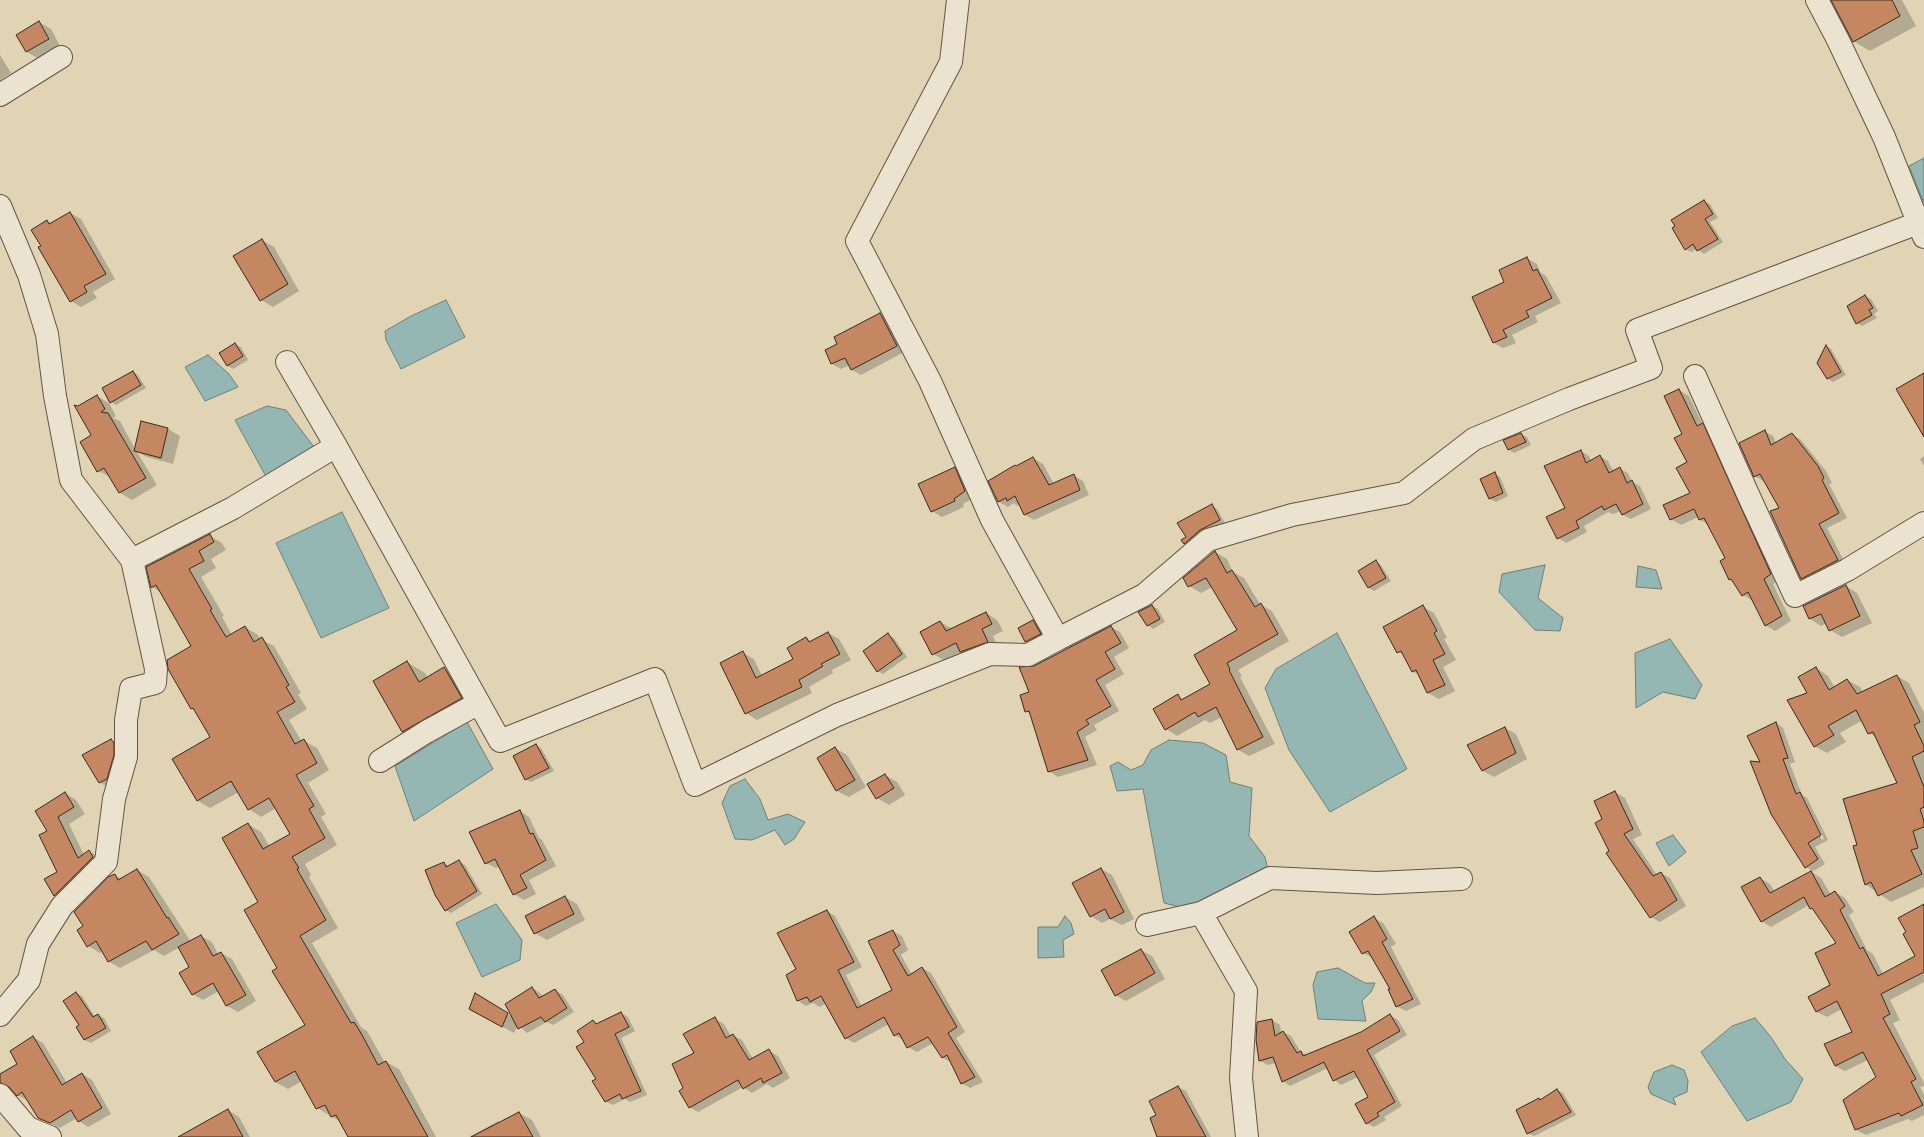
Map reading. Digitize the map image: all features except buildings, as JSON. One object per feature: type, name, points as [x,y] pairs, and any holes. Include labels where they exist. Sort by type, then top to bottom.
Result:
[{"type":"street","points":[[958,0],[951,62],[856,241],[930,381],[992,520],[1058,639]]},
{"type":"street","points":[[287,362],[336,446],[500,741],[655,679],[695,785],[837,716],[990,654],[1028,655],[1144,595],[1208,540],[1292,515],[1404,493],[1474,439],[1569,399],[1651,368],[1637,330],[1921,230],[1884,137],[1838,40],[1817,0]]},
{"type":"street","points":[[0,95],[61,57]]},
{"type":"street","points":[[0,206],[29,275],[47,334],[55,396],[71,480],[132,560],[156,669],[155,683],[132,689],[126,720],[126,757],[114,799],[106,862],[62,906],[38,944],[29,980],[0,1015]]},
{"type":"street","points":[[1695,376],[1796,596],[1847,570],[1924,523]]},
{"type":"street","points":[[132,560],[233,508],[336,446]]},
{"type":"street","points":[[380,761],[426,732],[480,703]]},
{"type":"street","points":[[1147,925],[1201,913],[1270,878],[1377,883],[1461,879]]},
{"type":"street","points":[[1201,913],[1246,990],[1241,1078],[1247,1137]]},
{"type":"street","points":[[0,1095],[28,1128],[50,1137]]},
{"type":"water","points":[[1924,158],[1924,203],[1909,166]]},
{"type":"water","points":[[446,300],[465,337],[401,369],[386,340],[385,331],[411,316]]},
{"type":"water","points":[[208,355],[229,374],[238,387],[205,401],[185,367]]},
{"type":"water","points":[[267,406],[286,410],[317,451],[269,482],[235,420]]},
{"type":"water","points":[[342,512],[389,608],[321,638],[276,543]]},
{"type":"water","points":[[1545,565],[1538,598],[1563,618],[1560,631],[1535,630],[1499,592],[1502,574]]},
{"type":"water","points":[[1638,566],[1656,570],[1662,589],[1636,587]]},
{"type":"water","points":[[1337,633],[1407,769],[1330,812],[1289,750],[1265,688],[1276,669]]},
{"type":"water","points":[[1670,639],[1702,685],[1695,699],[1663,692],[1636,708],[1635,653]]},
{"type":"water","points":[[467,722],[493,769],[414,821],[395,766]]},
{"type":"water","points":[[1169,740],[1203,743],[1226,755],[1230,782],[1252,788],[1249,836],[1265,857],[1268,870],[1187,909],[1164,903],[1143,789],[1117,791],[1110,766],[1118,762],[1131,770],[1143,765],[1151,750]]},
{"type":"water","points":[[745,779],[760,799],[768,820],[788,814],[805,822],[794,839],[785,845],[775,830],[752,840],[735,839],[722,803],[730,786]]},
{"type":"water","points":[[1673,835],[1686,852],[1669,866],[1656,843]]},
{"type":"water","points":[[496,904],[522,940],[520,960],[482,977],[456,923]]},
{"type":"water","points":[[1065,916],[1071,923],[1074,934],[1063,940],[1064,957],[1038,958],[1038,927],[1058,927]]},
{"type":"water","points":[[1338,968],[1365,983],[1375,983],[1371,992],[1362,1001],[1366,1021],[1318,1019],[1313,985],[1317,972]]},
{"type":"water","points":[[1755,1018],[1771,1037],[1785,1059],[1803,1079],[1791,1102],[1747,1121],[1701,1052],[1732,1026]]},
{"type":"water","points":[[1672,1065],[1684,1070],[1688,1081],[1687,1092],[1673,1098],[1676,1105],[1651,1094],[1648,1087],[1654,1072]]}]
